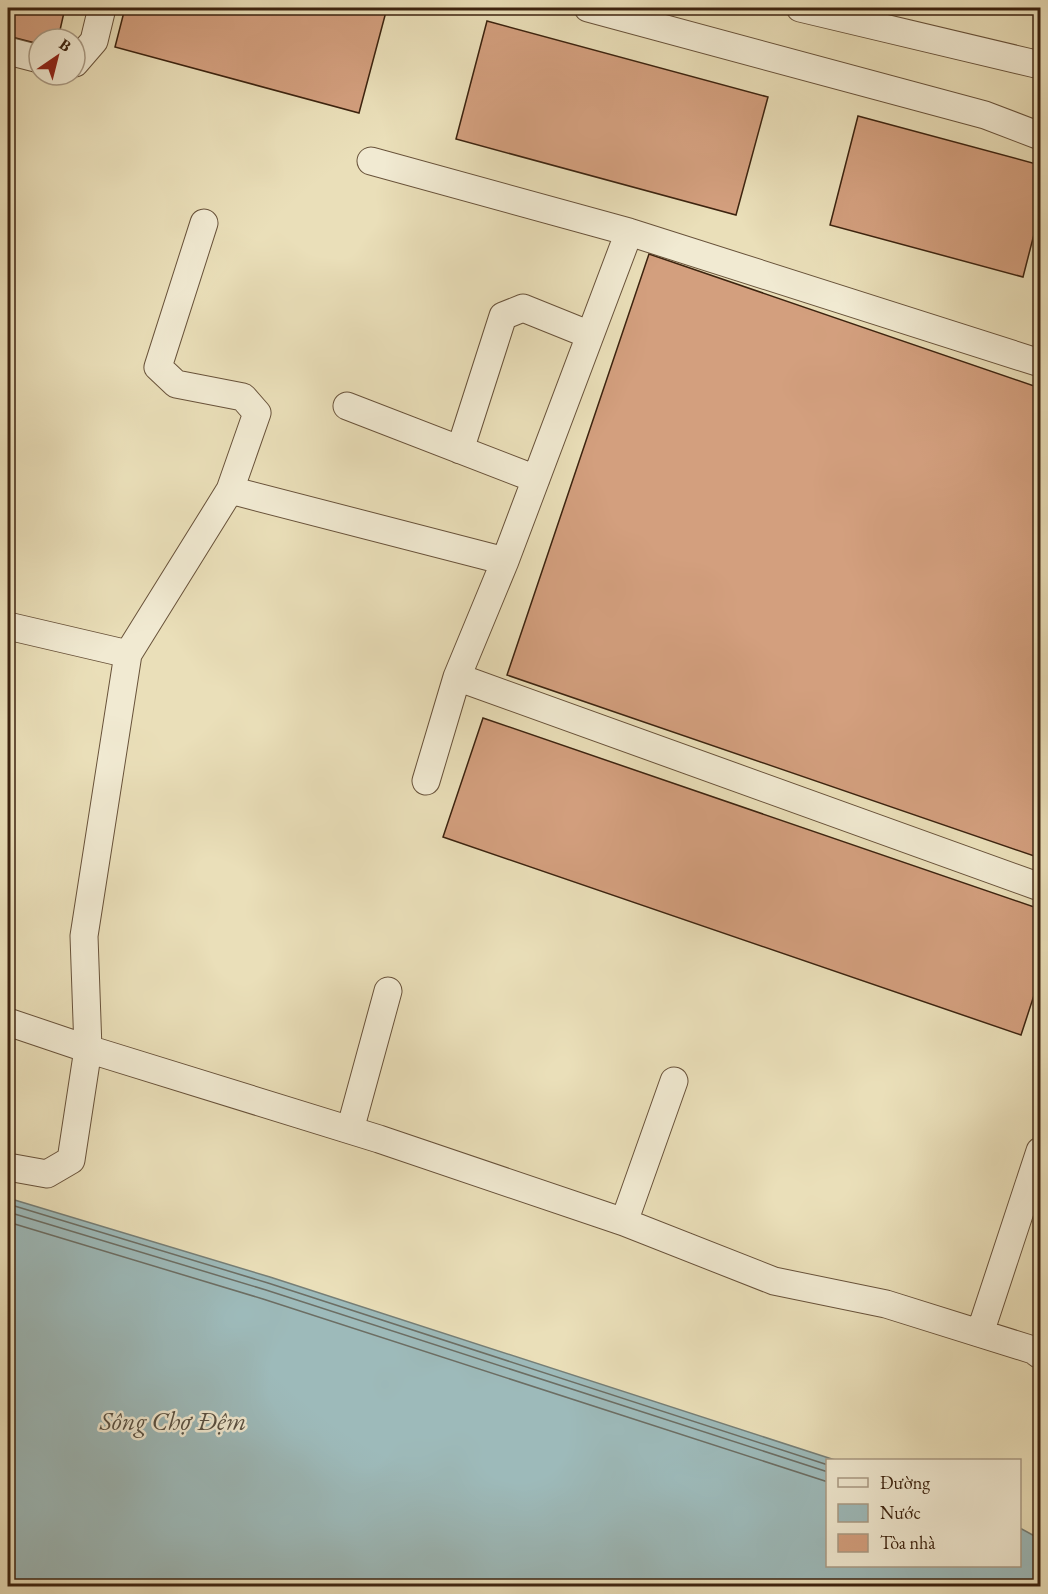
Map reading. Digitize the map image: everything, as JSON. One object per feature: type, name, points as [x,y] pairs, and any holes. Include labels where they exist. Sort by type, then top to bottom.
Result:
[{"type":"street","points":[[87,49],[94,41],[102,8]]},
{"type":"street","points":[[588,8],[985,115],[1041,136]]},
{"type":"street","points":[[800,8],[1038,57]]},
{"type":"street","points":[[8,51],[27,56]]},
{"type":"street","points":[[371,161],[629,232],[1041,363]]},
{"type":"street","points":[[8,1167],[47,1174],[71,1160],[88,1049],[84,936],[129,654],[230,490],[257,412],[243,397],[176,384],[158,368],[204,223]]},
{"type":"street","points":[[426,781],[457,677],[505,561],[629,232]]},
{"type":"street","points":[[460,450],[502,316],[523,308],[590,335]]},
{"type":"street","points":[[347,406],[536,479]]},
{"type":"street","points":[[230,490],[505,561]]},
{"type":"street","points":[[8,626],[129,654]]},
{"type":"street","points":[[457,677],[1041,886]]},
{"type":"street","points":[[350,1130],[388,991]]},
{"type":"street","points":[[8,1022],[350,1130],[624,1222],[774,1281],[886,1304],[1033,1350],[1041,1355]]},
{"type":"street","points":[[624,1222],[674,1081]]},
{"type":"street","points":[[980,1333],[1041,1151]]},
{"type":"water","name":"Sông Chợ Đệm","points":[[8,1198],[270,1277],[832,1459],[826,1459],[826,1567],[1021,1567],[1021,1529],[1040,1539],[1040,1586],[8,1586]]},
{"type":"building","points":[[8,8],[65,8],[61,27],[27,27],[27,41],[8,36]]},
{"type":"building","points":[[125,8],[387,8],[359,113],[115,47]]},
{"type":"building","points":[[487,21],[768,97],[736,215],[456,139]]},
{"type":"building","points":[[858,116],[1040,165],[1040,211],[1023,277],[830,225]]},
{"type":"building","points":[[649,254],[1040,388],[1040,858],[507,675]]},
{"type":"building","points":[[483,718],[1040,909],[1040,977],[1021,1035],[443,837]]}]
